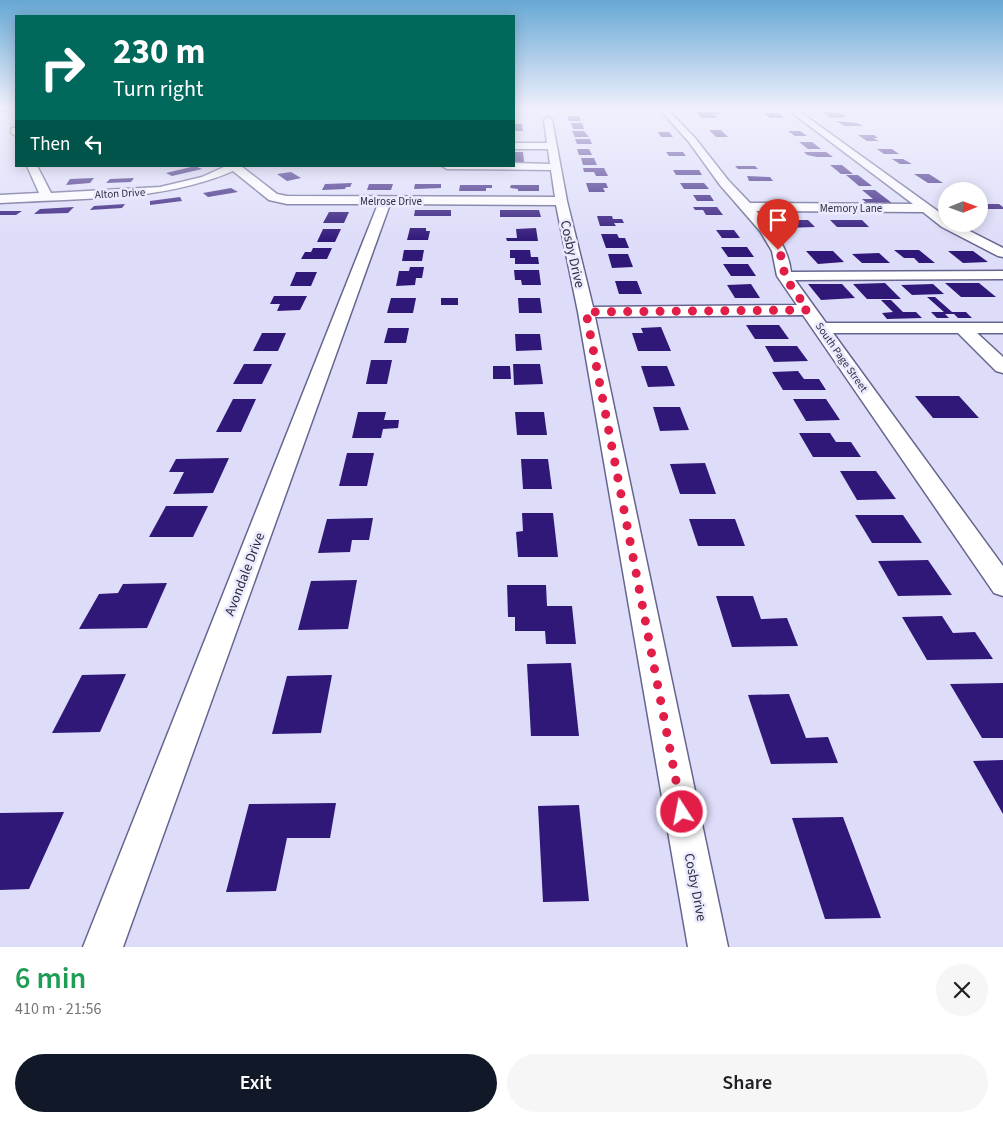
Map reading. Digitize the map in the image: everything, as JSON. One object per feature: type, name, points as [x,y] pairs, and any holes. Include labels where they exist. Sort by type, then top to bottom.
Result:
[{"type":"street","name":"Cosby Drive","points":[[553,153],[561,201],[586,312],[708,947]]},
{"type":"street","name":"South Page Street","points":[[702,153],[728,188],[747,207],[772,238],[784,262],[784,276],[1003,586]]},
{"type":"street","points":[[850,153],[938,218]]},
{"type":"street","points":[[32,167],[47,197]]},
{"type":"street","name":"Alton Drive","points":[[0,199],[160,190],[206,179],[235,167]]},
{"type":"street","name":"Melrose Drive","points":[[235,167],[273,197],[280,199],[385,202],[561,201]]},
{"type":"street","points":[[515,167],[556,167]]},
{"type":"street","name":"Avondale Drive","points":[[103,947],[385,202]]},
{"type":"street","name":"Memory Lane","points":[[747,207],[924,208]]},
{"type":"street","points":[[962,232],[1003,253]]},
{"type":"street","points":[[784,276],[1003,275]]},
{"type":"street","points":[[586,312],[808,310]]},
{"type":"street","points":[[821,328],[1003,328]]},
{"type":"street","points":[[962,328],[1003,367]]},
{"type":"building","points":[[515,153],[523,153],[524,162],[515,162]]},
{"type":"building","points":[[578,153],[591,153],[592,155],[579,155]]},
{"type":"building","points":[[667,153],[684,153],[686,156],[669,156]]},
{"type":"building","points":[[805,153],[828,153],[833,157],[817,157]]},
{"type":"building","points":[[581,158],[594,158],[597,165],[583,165]]},
{"type":"building","points":[[892,159],[903,159],[912,164],[900,164]]},
{"type":"building","points":[[830,165],[842,165],[853,174],[841,174]]},
{"type":"building","points":[[735,166],[755,166],[758,169],[738,169]]},
{"type":"building","points":[[191,167],[202,169],[172,176],[166,173]]},
{"type":"building","points":[[583,168],[604,168],[608,176],[596,176],[594,172],[584,172]]},
{"type":"building","points":[[673,170],[699,170],[702,175],[676,175]]},
{"type":"building","points":[[291,172],[301,178],[287,181],[277,174]]},
{"type":"building","points":[[914,174],[929,174],[941,182],[928,183]]},
{"type":"building","points":[[846,175],[858,175],[872,186],[859,186]]},
{"type":"building","points":[[747,176],[770,177],[773,181],[749,181]]},
{"type":"building","points":[[94,178],[90,183],[66,185],[70,179]]},
{"type":"building","points":[[134,178],[131,182],[106,183],[110,179]]},
{"type":"building","points":[[352,183],[350,187],[345,189],[322,190],[325,184]]},
{"type":"building","points":[[586,183],[606,183],[608,188],[603,188],[605,192],[589,192]]},
{"type":"building","points":[[680,183],[704,183],[709,189],[684,189]]},
{"type":"building","points":[[369,184],[393,184],[391,190],[367,190]]},
{"type":"building","points":[[415,184],[441,184],[441,188],[414,189]]},
{"type":"building","points":[[460,185],[492,185],[492,188],[486,188],[486,191],[459,191]]},
{"type":"building","points":[[511,185],[539,185],[539,191],[518,191],[518,189],[510,188]]},
{"type":"building","points":[[231,188],[238,192],[208,197],[203,193]]},
{"type":"building","points":[[862,190],[875,190],[892,203],[867,203],[862,199],[873,199]]},
{"type":"building","points":[[693,195],[710,195],[714,201],[697,201]]},
{"type":"building","points":[[180,197],[182,201],[150,205],[150,201]]},
{"type":"building","points":[[125,204],[122,208],[90,210],[94,206]]},
{"type":"building","points":[[988,204],[999,204],[1003,209],[988,209]]},
{"type":"building","points":[[74,207],[68,213],[34,214],[40,209]]},
{"type":"building","points":[[693,207],[717,207],[723,215],[706,215],[703,210],[695,210]]},
{"type":"building","points":[[415,210],[451,210],[451,216],[414,216]]},
{"type":"building","points":[[500,210],[539,210],[541,217],[500,217]]},
{"type":"building","points":[[0,211],[22,211],[16,215],[0,215]]},
{"type":"building","points":[[329,212],[349,212],[344,223],[323,223]]},
{"type":"building","points":[[597,216],[612,216],[613,219],[622,219],[624,223],[614,223],[616,226],[600,226]]},
{"type":"building","points":[[776,220],[808,220],[815,227],[783,228]]},
{"type":"building","points":[[830,220],[862,220],[869,227],[837,227]]},
{"type":"building","points":[[410,228],[426,228],[426,231],[430,231],[428,240],[407,240]]},
{"type":"building","points":[[536,228],[538,241],[507,241],[506,238],[517,238],[516,229]]},
{"type":"building","points":[[323,229],[341,229],[335,242],[317,242]]},
{"type":"building","points":[[716,230],[734,230],[740,238],[722,238]]},
{"type":"building","points":[[601,234],[617,234],[619,238],[625,238],[629,248],[606,248]]},
{"type":"building","points":[[721,247],[747,247],[754,257],[728,257]]},
{"type":"building","points":[[313,248],[332,248],[327,259],[301,259],[305,252],[311,252]]},
{"type":"building","points":[[404,250],[424,250],[422,261],[402,261]]},
{"type":"building","points":[[510,250],[530,250],[531,257],[538,257],[539,264],[515,264],[515,258],[510,258]]},
{"type":"building","points":[[894,250],[919,250],[935,263],[919,263],[914,258],[904,258]]},
{"type":"building","points":[[806,251],[833,251],[844,262],[818,264]]},
{"type":"building","points":[[948,251],[973,251],[988,262],[963,263]]},
{"type":"building","points":[[879,253],[890,263],[862,263],[852,254]]},
{"type":"building","points":[[608,254],[628,254],[633,267],[612,268]]},
{"type":"building","points":[[723,264],[748,264],[756,276],[731,276]]},
{"type":"building","points":[[410,267],[424,267],[422,278],[416,278],[415,285],[396,286],[399,271],[409,271]]},
{"type":"building","points":[[514,270],[539,270],[541,285],[522,285],[521,280],[515,280]]},
{"type":"building","points":[[296,272],[317,272],[311,286],[290,286]]},
{"type":"building","points":[[615,281],[637,281],[642,294],[619,294]]},
{"type":"building","points":[[885,283],[901,299],[867,299],[853,284]]},
{"type":"building","points":[[945,283],[979,283],[996,297],[961,297]]},
{"type":"building","points":[[751,284],[760,298],[735,298],[727,285]]},
{"type":"building","points":[[808,284],[842,284],[855,298],[821,300]]},
{"type":"building","points":[[933,284],[944,294],[912,295],[901,285]]},
{"type":"building","points":[[274,296],[307,296],[300,310],[277,311],[280,304],[270,304]]},
{"type":"building","points":[[927,297],[935,297],[952,312],[966,312],[972,318],[958,318],[954,314],[945,314],[949,318],[937,318],[931,312],[944,312]]},
{"type":"building","points":[[391,298],[416,298],[413,313],[387,313]]},
{"type":"building","points":[[441,298],[458,298],[458,305],[441,305]]},
{"type":"building","points":[[518,298],[540,298],[542,313],[519,313]]},
{"type":"building","points":[[881,300],[891,300],[903,312],[916,312],[922,318],[887,319],[882,313],[893,312]]},
{"type":"building","points":[[746,325],[779,325],[789,339],[755,339]]},
{"type":"building","points":[[661,327],[671,351],[638,351],[632,333],[643,333],[641,328]]},
{"type":"building","points":[[388,328],[409,328],[406,343],[384,343]]},
{"type":"building","points":[[262,333],[286,333],[278,351],[253,351]]},
{"type":"building","points":[[515,334],[540,334],[542,350],[516,351]]},
{"type":"building","points":[[765,346],[797,346],[808,361],[774,362]]},
{"type":"building","points":[[371,360],[392,360],[387,384],[366,384]]},
{"type":"building","points":[[244,364],[272,364],[262,384],[233,384]]},
{"type":"building","points":[[513,364],[540,364],[543,384],[514,385]]},
{"type":"building","points":[[493,366],[510,366],[511,379],[493,379]]},
{"type":"building","points":[[641,366],[667,366],[675,386],[648,387]]},
{"type":"building","points":[[798,371],[804,379],[819,379],[826,390],[783,390],[772,372]]},
{"type":"building","points":[[915,396],[959,396],[979,418],[933,418]]},
{"type":"building","points":[[233,399],[256,399],[241,432],[216,432]]},
{"type":"building","points":[[793,399],[826,399],[840,420],[806,421]]},
{"type":"building","points":[[653,407],[680,407],[689,430],[660,431]]},
{"type":"building","points":[[358,412],[386,412],[384,420],[399,420],[398,428],[383,429],[381,438],[352,438]]},
{"type":"building","points":[[515,412],[544,412],[547,435],[517,435]]},
{"type":"building","points":[[799,433],[830,433],[836,442],[851,442],[861,457],[813,457]]},
{"type":"building","points":[[347,453],[374,453],[367,486],[339,486]]},
{"type":"building","points":[[229,458],[213,493],[173,494],[184,472],[169,472],[176,459]]},
{"type":"building","points":[[521,459],[548,459],[552,489],[523,489]]},
{"type":"building","points":[[705,463],[716,494],[680,494],[670,464]]},
{"type":"building","points":[[840,471],[876,471],[896,499],[857,500]]},
{"type":"building","points":[[166,506],[208,506],[193,537],[149,537]]},
{"type":"building","points":[[522,513],[553,513],[558,557],[518,557],[516,532],[523,531]]},
{"type":"building","points":[[855,515],[903,515],[922,543],[872,543]]},
{"type":"building","points":[[373,518],[369,540],[352,540],[350,552],[318,553],[327,519]]},
{"type":"building","points":[[689,519],[735,519],[745,546],[698,546]]},
{"type":"building","points":[[928,560],[952,595],[898,596],[878,561]]},
{"type":"building","points":[[357,580],[348,629],[298,630],[311,581]]},
{"type":"building","points":[[167,583],[147,628],[79,629],[99,594],[118,593],[123,584]]},
{"type":"building","points":[[507,585],[546,585],[547,606],[572,606],[576,644],[546,644],[545,631],[515,631],[515,617],[508,617]]},
{"type":"building","points":[[716,596],[753,596],[761,619],[787,618],[798,646],[732,647]]},
{"type":"building","points":[[942,616],[953,633],[975,632],[993,659],[927,660],[902,617]]},
{"type":"building","points":[[571,663],[579,736],[531,736],[527,664]]},
{"type":"building","points":[[126,674],[100,732],[52,733],[82,675]]},
{"type":"building","points":[[332,675],[321,733],[272,734],[287,676]]},
{"type":"building","points":[[1003,683],[1003,738],[982,738],[950,684]]},
{"type":"building","points":[[789,694],[806,738],[828,737],[838,763],[771,764],[748,695]]},
{"type":"building","points":[[1003,760],[1003,814],[973,761]]},
{"type":"building","points":[[336,803],[330,838],[287,838],[276,891],[226,892],[249,804]]},
{"type":"building","points":[[579,805],[589,901],[543,902],[538,806]]},
{"type":"building","points":[[64,812],[29,889],[0,890],[0,813]]},
{"type":"building","points":[[843,817],[881,918],[825,919],[792,818]]},
{"type":"route","points":[[682,812],[586,312],[808,310],[784,276],[784,262],[778,250]]}]
